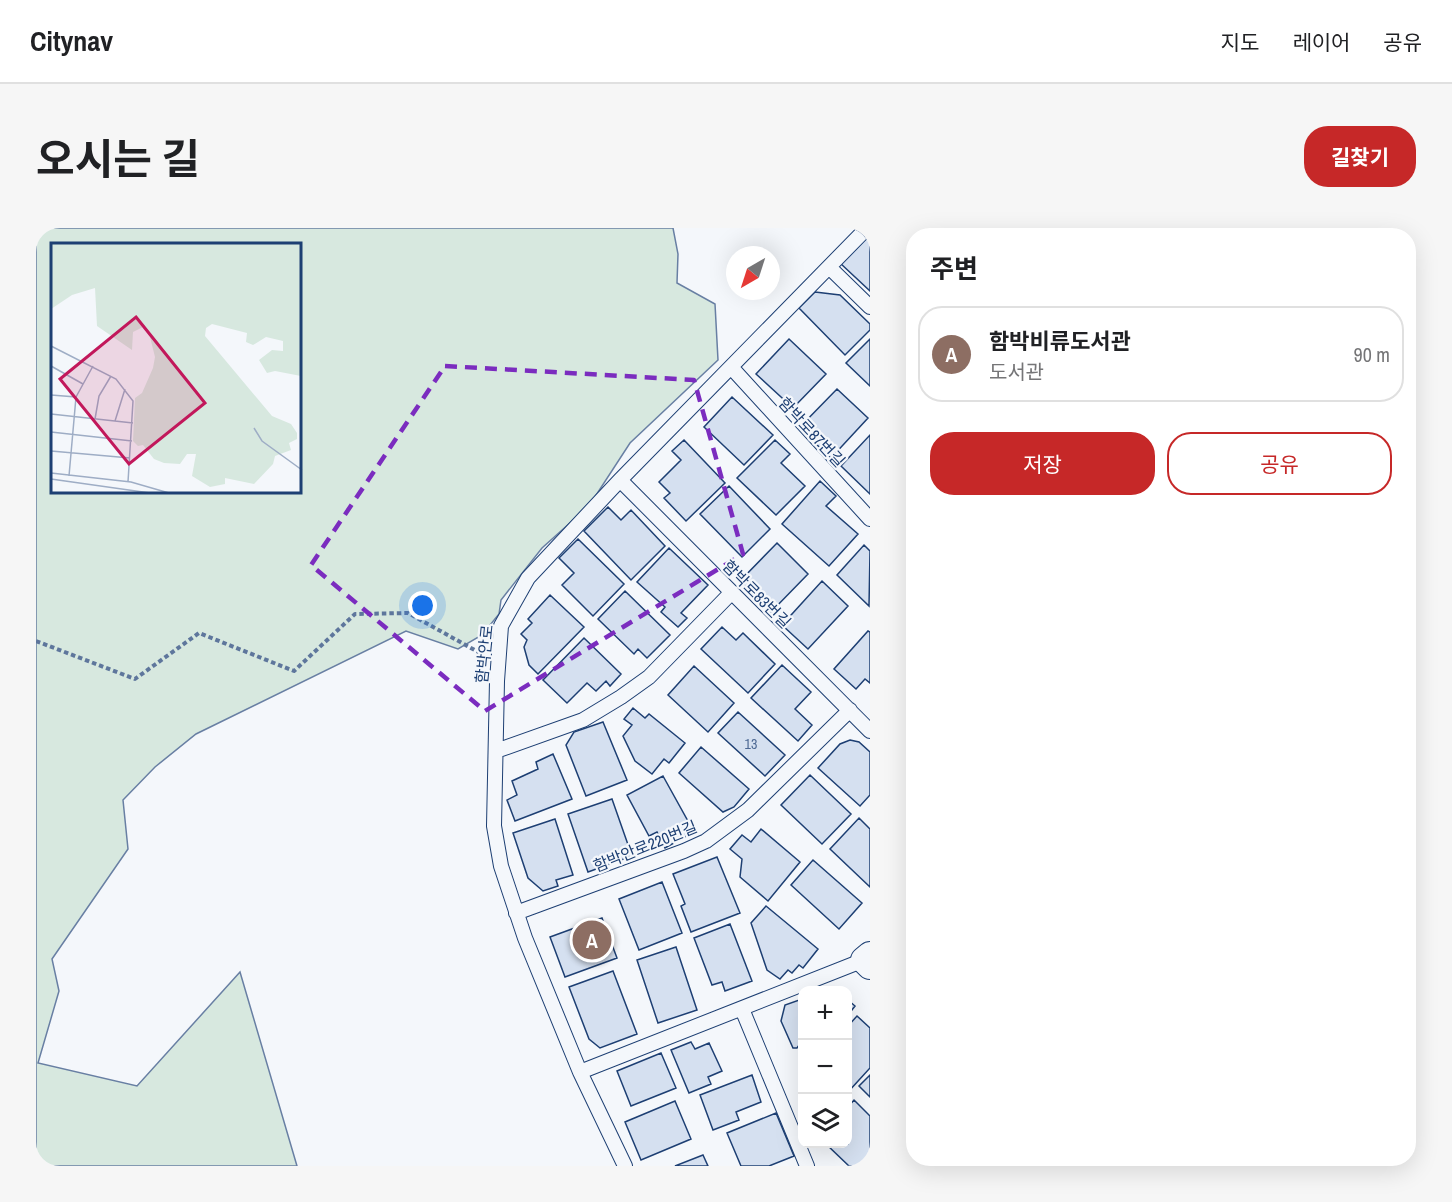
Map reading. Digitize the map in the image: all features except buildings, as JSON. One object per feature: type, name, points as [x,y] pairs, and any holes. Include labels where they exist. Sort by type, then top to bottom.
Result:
[{"type":"lane","name":"함박안로","points":[[625,1166],[580,1072],[525,938],[501,866],[494,826],[501,626],[528,578],[620,480],[867,228]]},
{"type":"lane","points":[[829,267],[870,307]]},
{"type":"lane","name":"함박로87번길","points":[[731,367],[870,519]]},
{"type":"lane","name":"함박로83번길","points":[[620,480],[870,731]]},
{"type":"lane","points":[[496,751],[583,720],[621,697],[649,677],[732,592]]},
{"type":"lane","name":"함박안로220번길","points":[[516,913],[706,841],[748,810],[850,710]]},
{"type":"lane","points":[[580,1072],[868,960]]},
{"type":"lane","points":[[742,1009],[807,1166]]},
{"type":"path","points":[[36,641],[135,679],[199,633],[294,671],[355,614],[408,613],[499,664]]},
{"type":"highlighted area","points":[[445,366],[694,380],[743,554],[485,711],[311,565]]},
{"type":"shaded area","points":[[36,228],[673,228],[678,254],[677,283],[715,304],[718,360],[630,443],[589,506],[542,548],[501,600],[499,614],[482,635],[458,649],[406,631],[196,734],[155,767],[123,800],[128,849],[52,959],[59,991],[38,1063],[137,1086],[240,972],[297,1166],[36,1166]]},
{"type":"place","name":"함박비류도서관","points":[[592,940]]}]
